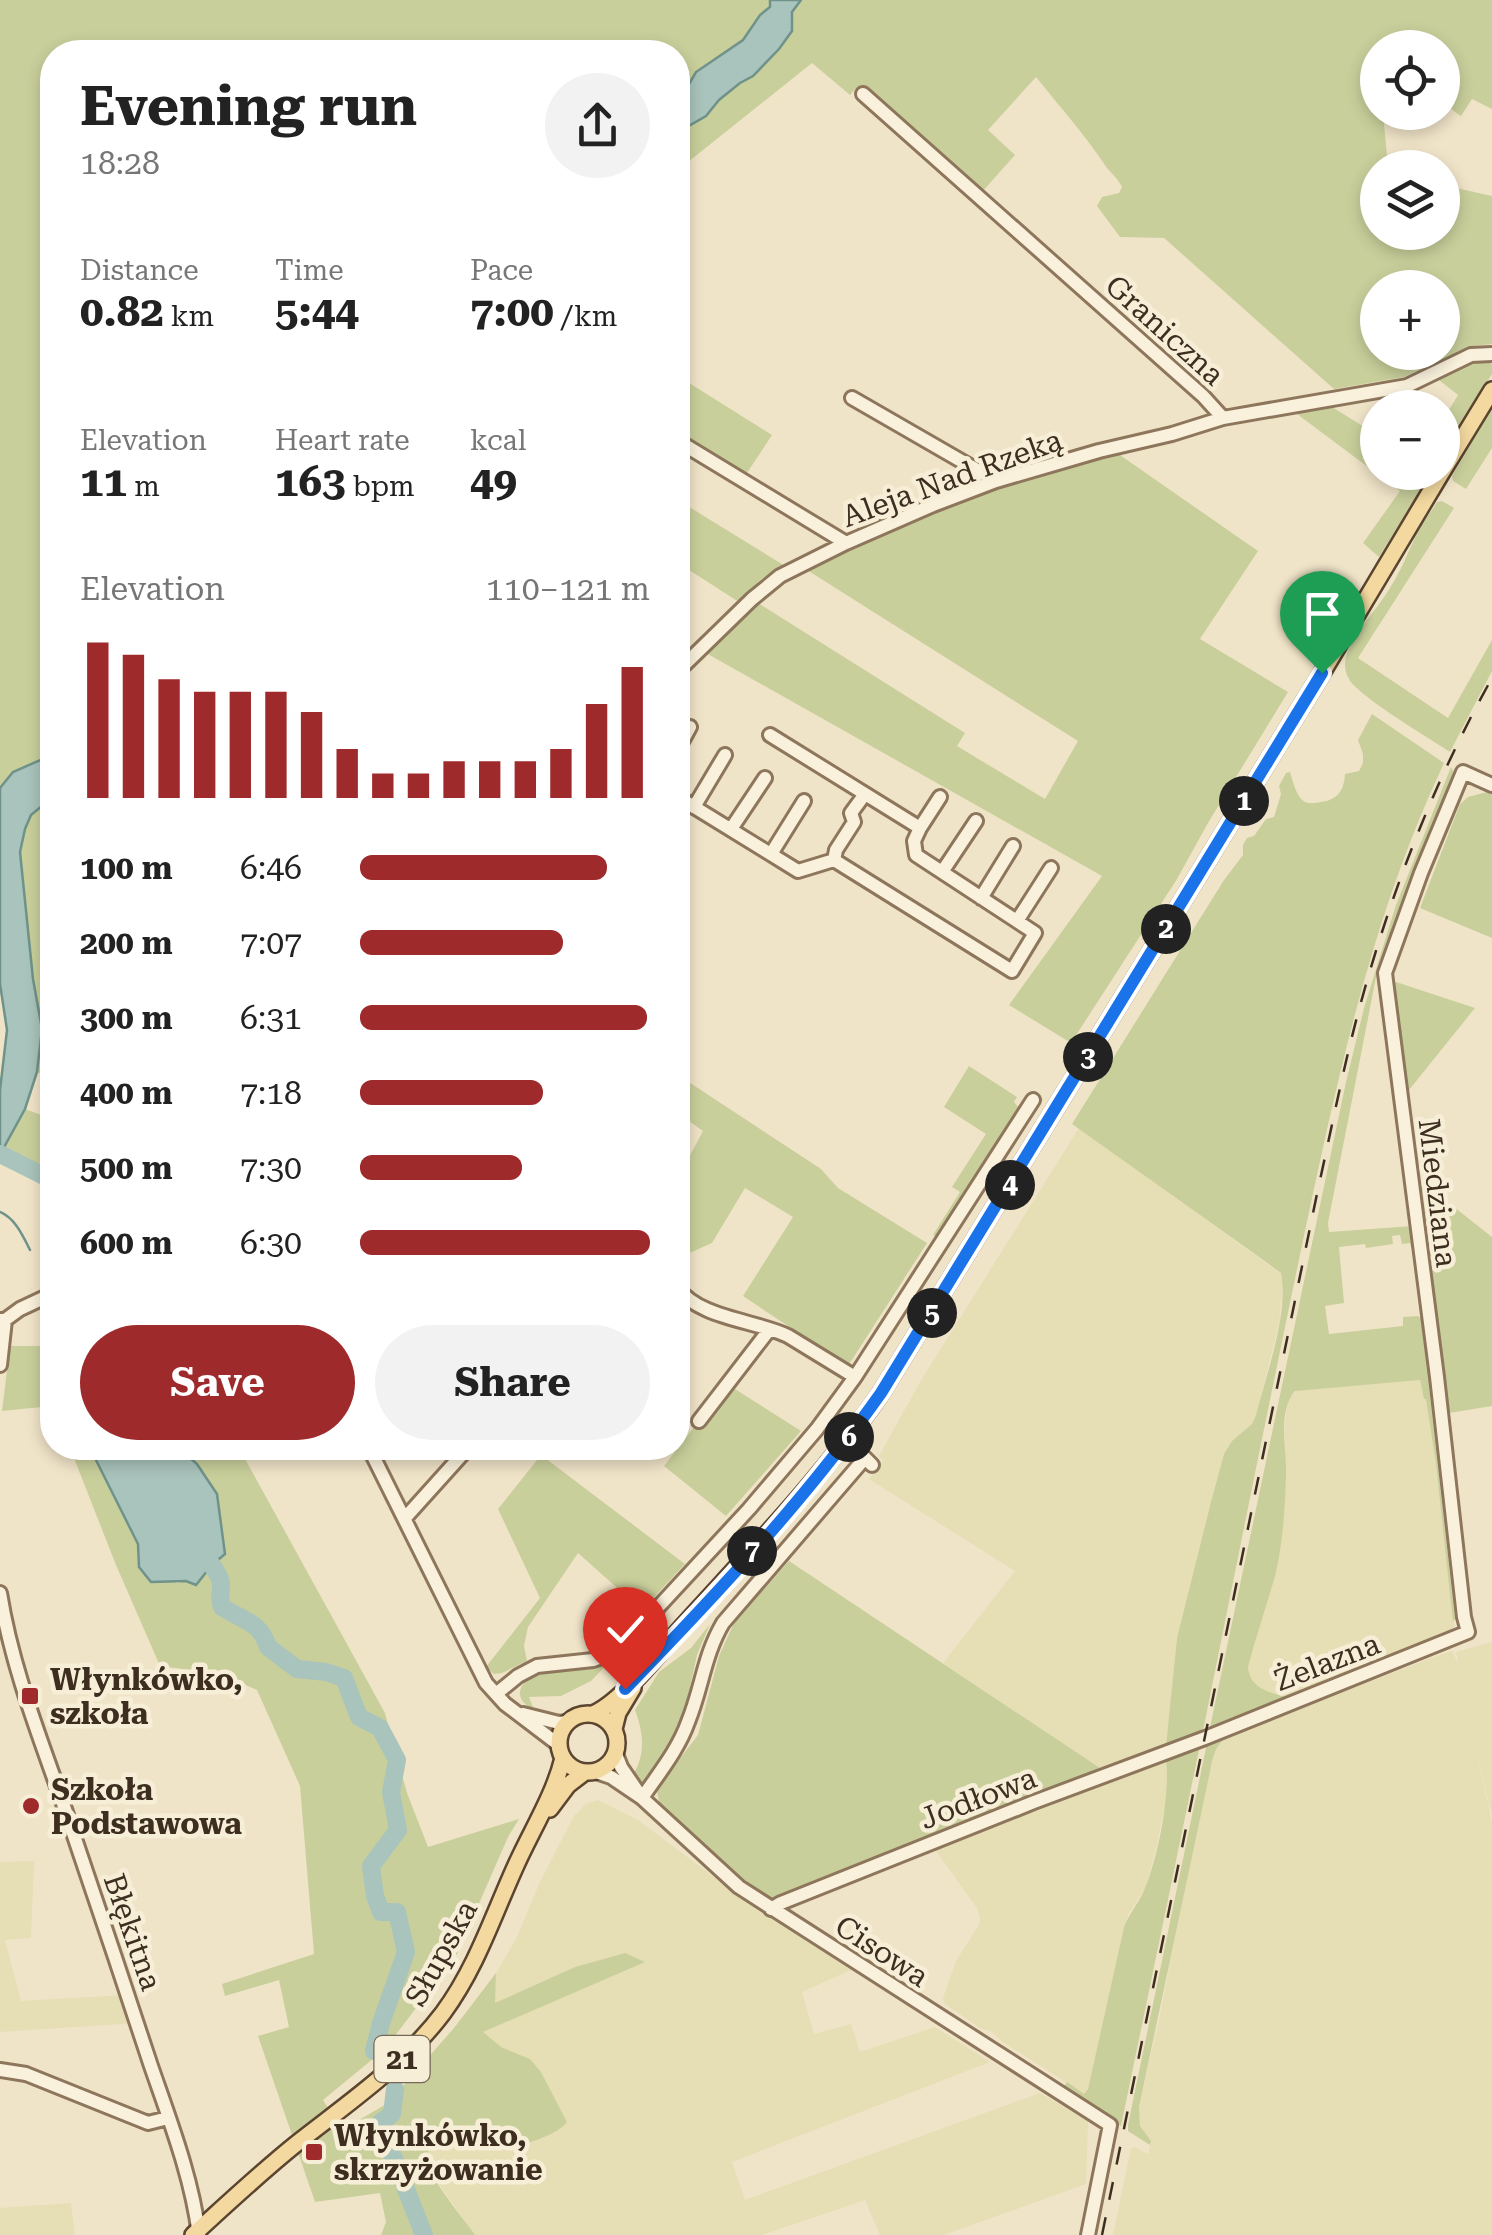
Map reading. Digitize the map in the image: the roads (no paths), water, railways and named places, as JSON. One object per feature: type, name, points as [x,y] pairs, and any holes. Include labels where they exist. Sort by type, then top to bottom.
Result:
[{"type":"main road","points":[[1460,442],[1492,390]]},
{"type":"main road","points":[[593,1714],[647,1666],[819,1474],[881,1393],[1431,490]]},
{"type":"main road","points":[[614,1729],[620,1708],[647,1666]]},
{"type":"main road","points":[[567,1722],[580,1715],[602,1716],[614,1729],[616,1754]]},
{"type":"main road","name":"21","points":[[561,1751],[560,1733],[567,1722]]},
{"type":"main road","points":[[561,1751],[572,1768],[590,1772]]},
{"type":"main road","name":"Słupska","points":[[197,2233],[292,2147],[389,2071],[433,2025],[462,1985],[486,1936],[558,1778],[561,1751]]},
{"type":"main road","name":"21","points":[[590,1772],[609,1765],[616,1754]]},
{"type":"main road","name":"Słupska","points":[[530,1836],[568,1785],[590,1772]]},
{"type":"street","name":"Graniczna","points":[[863,94],[1189,383],[1223,418],[1399,388],[1471,355],[1492,354]]},
{"type":"street","points":[[852,398],[996,482]]},
{"type":"street","name":"Aleja Nad Rzeką","points":[[690,659],[780,576],[846,543],[996,482],[1223,418]]},
{"type":"street","points":[[690,448],[846,543]]},
{"type":"street","points":[[770,735],[920,828]]},
{"type":"street","points":[[694,807],[725,755]]},
{"type":"street","name":"Miedziana","points":[[1468,1632],[1385,973],[1463,772],[1492,786]]},
{"type":"street","points":[[731,829],[765,778]]},
{"type":"street","points":[[834,860],[864,794]]},
{"type":"street","points":[[690,804],[798,871],[834,860],[1012,972],[1035,933],[916,855],[914,841],[940,796]]},
{"type":"street","points":[[771,854],[804,802]]},
{"type":"street","points":[[942,872],[976,820]]},
{"type":"street","points":[[981,898],[1013,846]]},
{"type":"street","points":[[1017,921],[1051,868]]},
{"type":"street","points":[[496,1694],[537,1666],[593,1660],[634,1636],[804,1446],[855,1378],[1034,1100]]},
{"type":"street","points":[[0,1365],[2,1320],[40,1300]]},
{"type":"street","points":[[690,1300],[742,1323],[778,1331],[855,1378]]},
{"type":"street","points":[[699,1421],[769,1330]]},
{"type":"street","points":[[642,1798],[678,1746],[708,1652],[723,1623],[864,1458],[872,1465]]},
{"type":"street","points":[[375,1460],[477,1667],[496,1694],[561,1751]]},
{"type":"street","points":[[405,1518],[457,1460]]},
{"type":"street","name":"Błękitna","points":[[0,1593],[22,1688],[168,2118],[196,2209],[197,2233]]},
{"type":"street","name":"Żelazna","points":[[1205,1738],[1468,1632]]},
{"type":"street","points":[[515,1712],[559,1724],[567,1722]]},
{"type":"street","name":"Jodłowa","points":[[772,1910],[781,1902],[1205,1738]]},
{"type":"street","name":"Cisowa","points":[[616,1754],[642,1798]]},
{"type":"street","name":"Cisowa","points":[[590,1772],[610,1777],[642,1798],[719,1870],[772,1910],[1110,2125],[1088,2235]]},
{"type":"street","points":[[1,2071],[26,2074],[148,2124],[168,2118]]},
{"type":"water","points":[[770,0],[801,0],[792,12],[792,31],[779,49],[753,76],[690,125],[690,82],[696,72],[743,40],[770,7]]},
{"type":"water","points":[[40,760],[40,808],[31,815],[20,852],[40,1046],[37,1072],[25,1109],[0,1160],[0,1090],[7,1030],[0,984],[0,788],[13,772]]},
{"type":"water","points":[[96,1460],[192,1460],[217,1494],[225,1554],[196,1585],[186,1581],[151,1582],[139,1567],[138,1544]]},
{"type":"waterway","points":[[0,1154],[40,1174]]},
{"type":"waterway","points":[[0,1212],[14,1223],[30,1250]]},
{"type":"waterway","points":[[197,1547],[219,1578],[222,1607],[255,1627],[268,1647],[297,1669],[344,1678],[359,1717],[380,1728],[397,1760],[391,1792],[398,1830],[371,1866],[381,1912],[397,1912],[406,1952],[374,2051]]},
{"type":"waterway","points":[[395,2089],[392,2114],[380,2123],[424,2235]]},
{"type":"railway","points":[[1102,2235],[1352,1038],[1369,973],[1414,844],[1450,760],[1492,678]]},
{"type":"place","name":"Włynkówko, szkoła","points":[[30,1696]]},
{"type":"place","name":"Szkoła Podstawowa","points":[[31,1806]]},
{"type":"place","name":"Włynkówko, skrzyżowanie","points":[[314,2152]]}]
